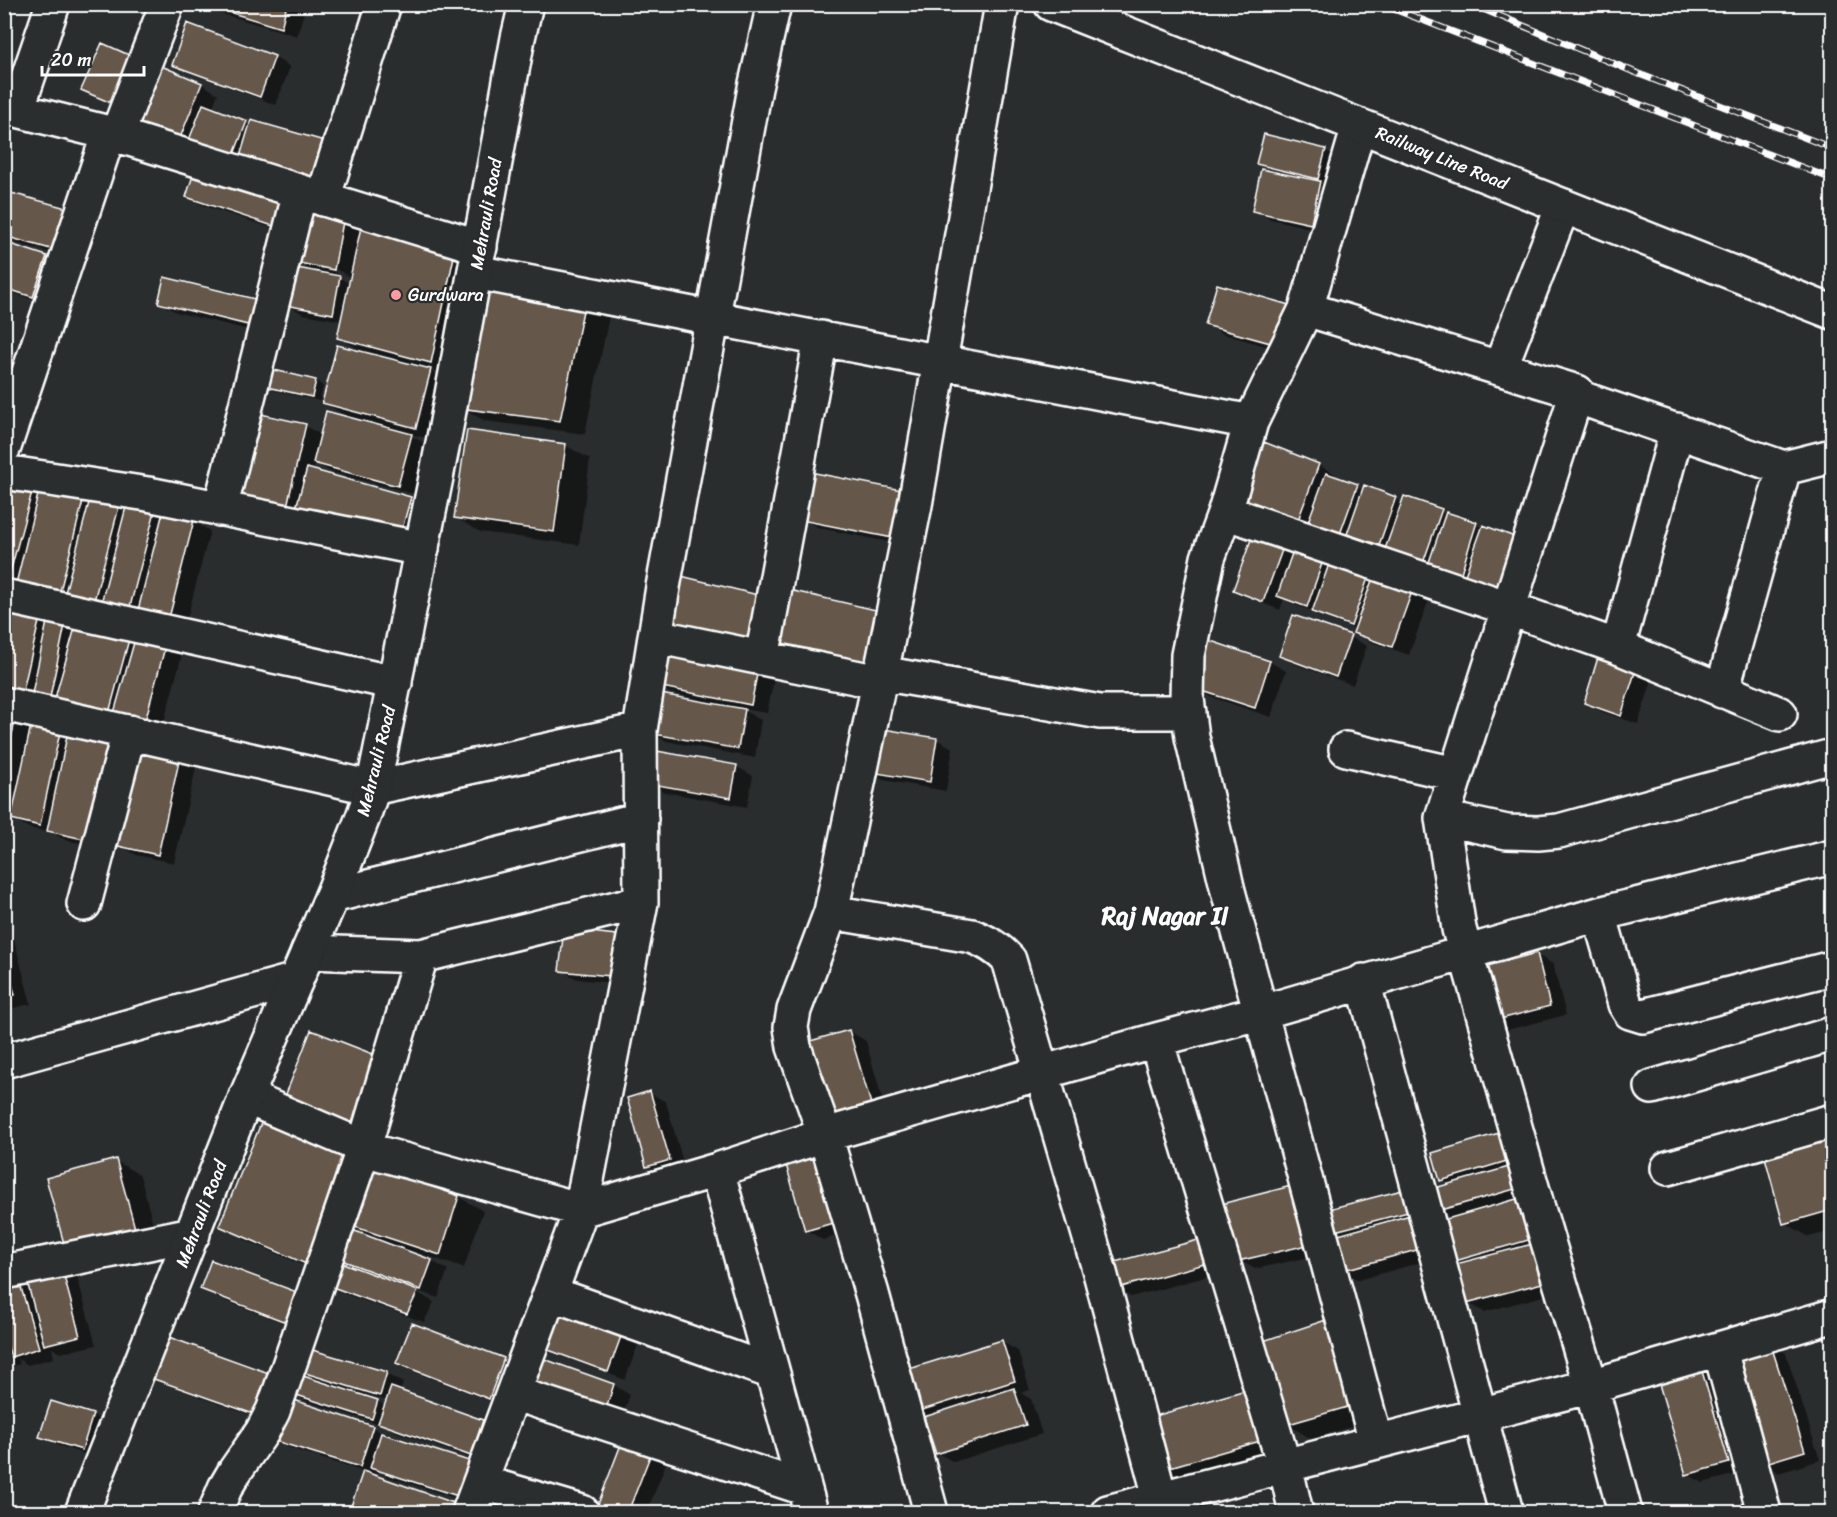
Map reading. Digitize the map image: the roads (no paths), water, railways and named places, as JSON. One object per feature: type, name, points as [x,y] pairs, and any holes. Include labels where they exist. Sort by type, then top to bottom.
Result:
[{"type":"street","points":[[53,4],[11,110],[113,134],[311,195],[477,260],[713,317],[1251,422]]},
{"type":"street","points":[[4,447],[113,134],[167,4]]},
{"type":"street","points":[[220,509],[311,195],[384,4]]},
{"type":"street","name":"Mehrauli Road","points":[[82,1512],[246,1097],[332,896],[373,788],[422,549],[526,4]]},
{"type":"street","points":[[469,1512],[581,1210],[641,903],[640,730],[655,636],[755,88],[774,4]]},
{"type":"street","points":[[931,1512],[872,1294],[825,1135],[794,1047],[792,1027],[794,1010],[831,912],[880,678],[915,505],[1002,4]]},
{"type":"street","name":"Railway Line Road","points":[[1050,4],[1833,312]]},
{"type":"street","points":[[1359,126],[1306,309],[1251,422],[1225,512],[1208,558],[1188,655],[1186,699],[1192,737],[1228,891],[1376,1442]]},
{"type":"street","points":[[1500,368],[1563,206]]},
{"type":"street","points":[[1306,309],[1576,392],[1442,818],[1459,929],[1591,1386],[1625,1512]]},
{"type":"street","points":[[762,658],[821,338]]},
{"type":"street","points":[[1575,396],[1784,468],[1833,456]]},
{"type":"street","points":[[1618,647],[1677,430]]},
{"type":"street","points":[[1722,691],[1784,468]]},
{"type":"street","points":[[4,472],[148,494],[422,549]]},
{"type":"street","points":[[1225,512],[1618,647],[1780,714]]},
{"type":"street","points":[[4,596],[395,682]]},
{"type":"street","points":[[655,636],[762,658],[1100,712],[1189,712]]},
{"type":"street","points":[[4,704],[373,788],[640,730]]},
{"type":"street","points":[[84,904],[129,732]]},
{"type":"street","points":[[1346,749],[1456,774]]},
{"type":"street","points":[[1442,818],[1507,832],[1559,831],[1833,756]]},
{"type":"street","points":[[332,896],[641,819]]},
{"type":"street","points":[[246,1097],[375,1152],[581,1210],[825,1135],[1599,914],[1833,857]]},
{"type":"street","points":[[4,1061],[302,966],[421,956],[641,903]]},
{"type":"street","points":[[831,912],[972,936],[987,942],[1009,960],[1099,1269],[1162,1506]]},
{"type":"street","points":[[1599,914],[1624,1005],[1630,1012],[1643,1016],[1833,968]]},
{"type":"street","points":[[215,1512],[235,1471],[262,1432],[273,1411],[364,1147],[421,956]]},
{"type":"street","points":[[1363,981],[1506,1512]]},
{"type":"street","points":[[1652,1087],[1833,1034]]},
{"type":"street","points":[[1156,1040],[1296,1512]]},
{"type":"street","points":[[1668,1168],[1833,1121]]},
{"type":"street","points":[[717,1170],[807,1500]]},
{"type":"street","points":[[4,1272],[193,1234]]},
{"type":"street","points":[[550,1293],[772,1372]]},
{"type":"street","points":[[1108,1512],[1162,1506],[1284,1467],[1591,1386],[1833,1316]]},
{"type":"street","points":[[1720,1350],[1764,1512]]},
{"type":"street","points":[[513,1394],[807,1500]]},
{"type":"street","points":[[480,1482],[582,1512]]},
{"type":"railway","points":[[1381,4],[1832,179]]},
{"type":"railway","points":[[1471,4],[1639,74],[1832,148]]},
{"type":"place","name":"Gurdwara","points":[[396,295]]},
{"type":"district","name":"Raj Nagar II","points":[[1165,916]]}]
